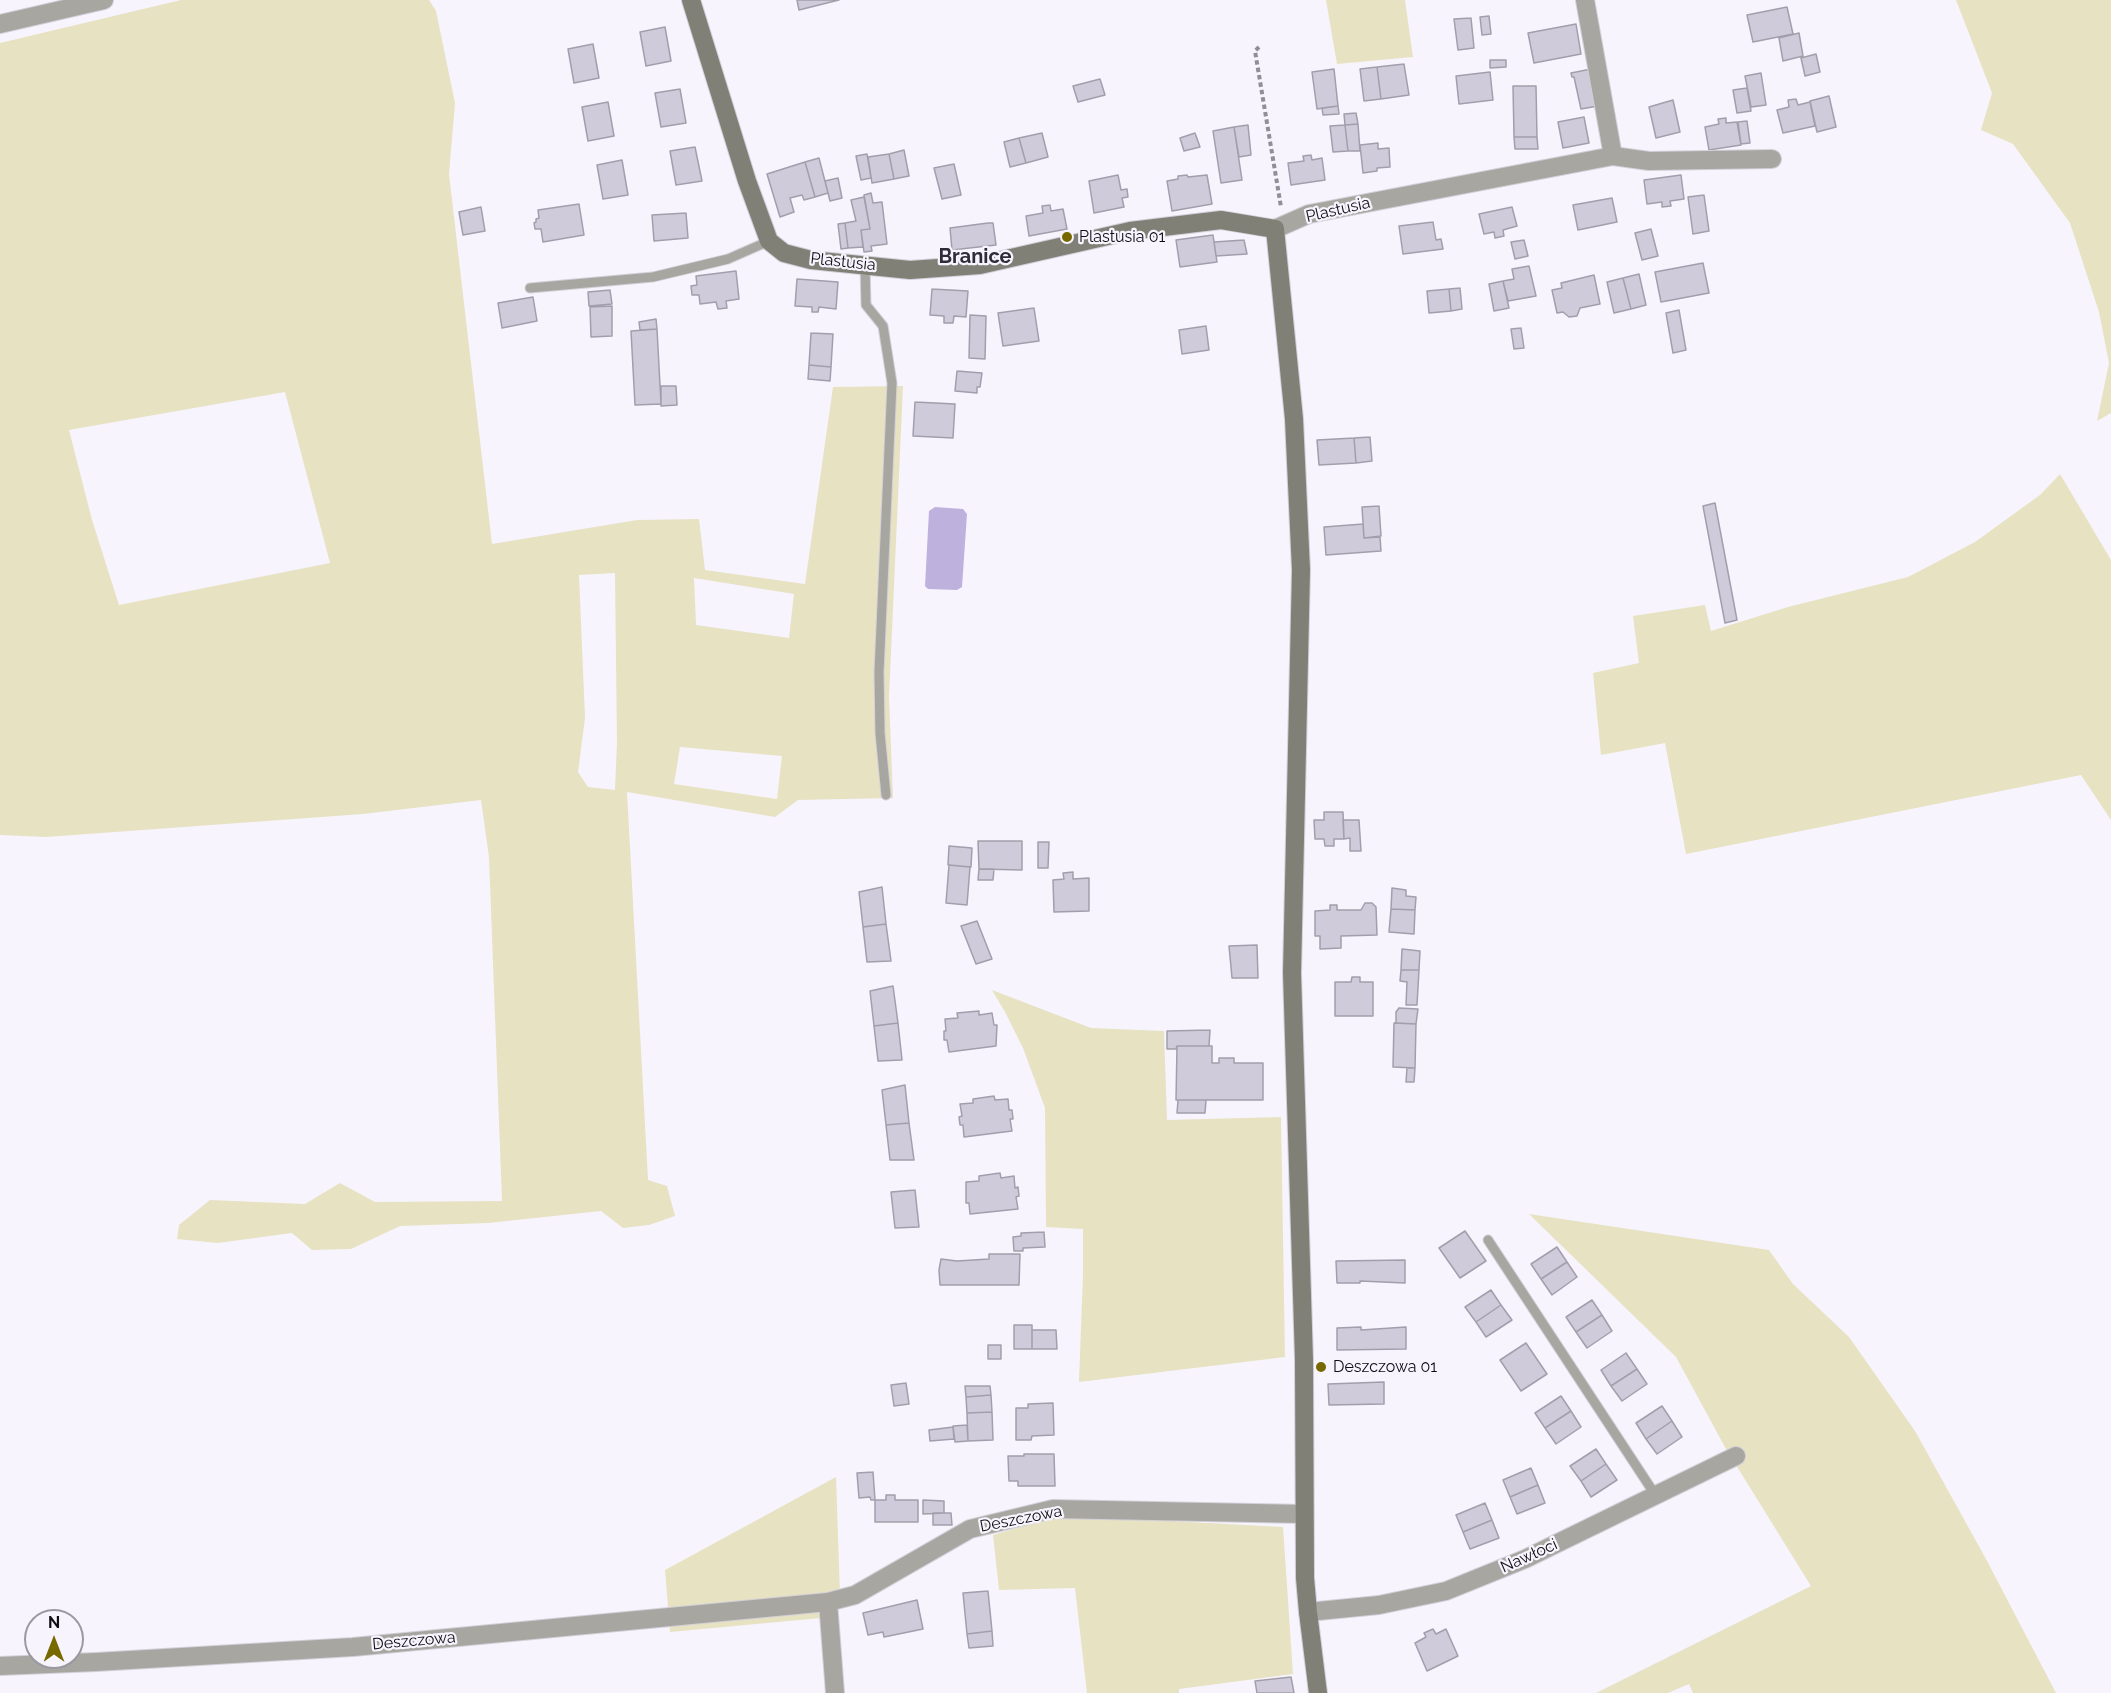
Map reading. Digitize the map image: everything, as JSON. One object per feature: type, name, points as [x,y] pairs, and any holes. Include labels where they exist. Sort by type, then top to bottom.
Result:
[{"type":"street","points":[[0,24],[104,0]]},
{"type":"street","points":[[692,0],[747,181],[768,241]]},
{"type":"street","points":[[1585,0],[1613,156]]},
{"type":"street","name":"Plastusia","points":[[768,241],[784,253],[802,258],[910,270],[980,265],[1130,231],[1221,220],[1275,229],[1309,214],[1613,156],[1649,161],[1772,159]]},
{"type":"street","points":[[1275,229],[1294,419],[1301,570],[1292,973],[1304,1360],[1304,1514],[1308,1612],[1318,1693]]},
{"type":"street","name":"Nawłoci","points":[[1308,1612],[1379,1605],[1446,1591],[1525,1559],[1736,1456]]},
{"type":"street","name":"Deszczowa","points":[[0,1666],[353,1647],[828,1602],[855,1595],[970,1529],[1053,1509],[1304,1514]]},
{"type":"street","points":[[828,1602],[835,1693]]},
{"type":"lane","points":[[530,288],[653,277],[728,259],[768,241]]},
{"type":"lane","points":[[865,265],[866,305],[883,327],[892,383],[879,672],[880,733],[886,795]]},
{"type":"lane","points":[[1488,1240],[1656,1496]]},
{"type":"path","points":[[1259,47],[1254,51],[1280,196]]},
{"type":"shaded area","points":[[181,0],[429,0],[436,11],[455,103],[449,174],[492,544],[637,520],[699,519],[705,570],[805,584],[833,387],[903,386],[889,697],[893,798],[798,800],[775,817],[627,792],[648,1180],[667,1186],[675,1216],[649,1225],[623,1228],[601,1211],[488,1223],[400,1226],[351,1249],[312,1250],[292,1233],[218,1243],[177,1239],[179,1225],[210,1200],[305,1204],[340,1183],[375,1202],[502,1201],[489,857],[481,800],[363,814],[46,837],[0,835],[0,43]],"holes":[[[285,392],[330,563],[119,605],[92,520],[69,430]],[[615,573],[617,743],[615,790],[588,787],[578,772],[585,718],[579,575]],[[694,578],[794,594],[789,638],[696,625]],[[680,747],[782,756],[777,799],[674,784]]]},
{"type":"shaded area","points":[[1326,0],[1405,0],[1413,57],[1337,64]]},
{"type":"shaded area","points":[[1956,0],[2111,0],[2111,413],[2097,421],[2109,363],[2099,312],[2070,223],[2013,144],[1981,130],[1992,93]]},
{"type":"shaded area","points":[[2060,474],[2111,560],[2111,820],[2081,775],[1686,854],[1665,743],[1601,755],[1593,673],[1639,663],[1633,616],[1705,605],[1711,631],[1788,607],[1908,577],[1975,542],[2040,495]]},
{"type":"shaded area","points":[[935,507],[963,509],[967,514],[962,587],[957,590],[928,589],[925,586],[929,511]]},
{"type":"shaded area","points":[[992,990],[1091,1028],[1164,1031],[1167,1120],[1281,1117],[1285,1357],[1079,1382],[1083,1229],[1046,1227],[1045,1108],[1023,1048]]},
{"type":"shaded area","points":[[1529,1214],[1769,1250],[1793,1284],[1849,1337],[1915,1431],[1986,1559],[2056,1693],[1693,1693],[1689,1684],[1668,1693],[1596,1693],[1811,1586],[1726,1449],[1676,1357]]},
{"type":"shaded area","points":[[836,1477],[840,1595],[821,1618],[670,1632],[665,1570]]},
{"type":"shaded area","points":[[1059,1515],[1283,1527],[1293,1674],[1179,1689],[1179,1693],[1087,1693],[1075,1588],[999,1590],[993,1535]]},
{"type":"building","points":[[797,0],[839,0],[799,10]]},
{"type":"building","points":[[1787,7],[1793,34],[1753,42],[1747,15]]},
{"type":"building","points":[[1489,16],[1491,34],[1482,35],[1480,17]]},
{"type":"building","points":[[1471,18],[1474,48],[1458,50],[1454,19]]},
{"type":"building","points":[[1576,24],[1581,54],[1534,63],[1528,33]]},
{"type":"building","points":[[665,27],[671,61],[646,66],[640,32]]},
{"type":"building","points":[[1799,33],[1803,56],[1783,61],[1779,38]]},
{"type":"building","points":[[593,44],[599,78],[574,83],[568,49]]},
{"type":"building","points":[[1816,54],[1820,72],[1805,76],[1801,58]]},
{"type":"building","points":[[1490,60],[1506,60],[1506,67],[1490,68]]},
{"type":"building","points":[[1404,64],[1409,95],[1381,99],[1377,67]]},
{"type":"building","points":[[1377,67],[1381,99],[1364,101],[1360,69]]},
{"type":"building","points":[[1334,69],[1338,106],[1317,109],[1312,72]]},
{"type":"building","points":[[1591,69],[1598,106],[1581,109],[1574,77],[1571,73]]},
{"type":"building","points":[[1490,72],[1493,100],[1459,104],[1456,76]]},
{"type":"building","points":[[1761,73],[1766,105],[1751,107],[1745,76]]},
{"type":"building","points":[[1100,79],[1105,95],[1078,102],[1073,86]]},
{"type":"building","points":[[1513,86],[1536,86],[1537,137],[1514,137]]},
{"type":"building","points":[[1747,88],[1751,111],[1737,113],[1733,90]]},
{"type":"building","points":[[680,89],[686,123],[661,127],[655,93]]},
{"type":"building","points":[[1829,96],[1836,127],[1817,132],[1810,101]]},
{"type":"building","points":[[1796,99],[1798,105],[1810,102],[1815,126],[1783,133],[1777,110],[1789,107],[1788,100]]},
{"type":"building","points":[[1673,100],[1680,132],[1656,138],[1649,107]]},
{"type":"building","points":[[608,102],[614,136],[588,141],[582,107]]},
{"type":"building","points":[[1338,106],[1339,114],[1323,115],[1322,108]]},
{"type":"building","points":[[1356,113],[1358,124],[1345,125],[1344,114]]},
{"type":"building","points":[[1584,117],[1589,143],[1563,148],[1558,122]]},
{"type":"building","points":[[1726,118],[1726,123],[1737,122],[1741,145],[1709,150],[1705,127],[1719,124],[1718,119]]},
{"type":"building","points":[[1747,121],[1750,143],[1741,144],[1738,122]]},
{"type":"building","points":[[1358,124],[1360,151],[1348,151],[1345,125]]},
{"type":"building","points":[[1248,125],[1251,155],[1239,157],[1234,127]]},
{"type":"building","points":[[1345,125],[1348,151],[1333,152],[1330,126]]},
{"type":"building","points":[[1234,127],[1242,180],[1221,183],[1213,131]]},
{"type":"building","points":[[1042,133],[1048,157],[1026,163],[1019,138]]},
{"type":"building","points":[[1195,133],[1200,147],[1184,151],[1180,138]]},
{"type":"building","points":[[1514,137],[1537,137],[1538,149],[1515,149]]},
{"type":"building","points":[[1019,138],[1026,163],[1010,167],[1004,142]]},
{"type":"building","points":[[1378,143],[1378,149],[1389,148],[1390,167],[1377,168],[1377,171],[1363,173],[1360,145]]},
{"type":"building","points":[[695,147],[702,181],[676,185],[670,151]]},
{"type":"building","points":[[904,150],[909,176],[894,179],[889,154]]},
{"type":"building","points":[[867,154],[871,178],[861,180],[856,156]]},
{"type":"building","points":[[889,154],[894,179],[872,183],[868,157]]},
{"type":"building","points":[[1311,155],[1312,160],[1322,158],[1325,180],[1291,185],[1288,163],[1304,161],[1303,156]]},
{"type":"building","points":[[819,158],[828,193],[815,197],[805,162]]},
{"type":"building","points":[[622,160],[628,195],[603,199],[597,165]]},
{"type":"building","points":[[805,162],[815,197],[804,200],[802,195],[790,198],[794,212],[780,217],[767,174]]},
{"type":"building","points":[[954,164],[961,195],[942,199],[934,168]]},
{"type":"building","points":[[1118,175],[1121,190],[1127,189],[1128,197],[1122,198],[1124,207],[1094,213],[1089,181]]},
{"type":"building","points":[[1187,175],[1188,177],[1207,175],[1212,204],[1172,211],[1167,181]]},
{"type":"building","points":[[1681,175],[1684,199],[1670,201],[1671,206],[1662,207],[1662,202],[1647,204],[1644,180]]},
{"type":"building","points":[[838,178],[842,198],[830,201],[825,181]]},
{"type":"building","points":[[871,193],[873,203],[882,202],[887,244],[871,246],[872,251],[864,252],[861,230],[870,229],[864,195]]},
{"type":"building","points":[[1704,195],[1709,231],[1693,234],[1688,197]]},
{"type":"building","points":[[864,197],[870,229],[861,230],[863,247],[848,248],[845,223],[856,221],[851,200]]},
{"type":"building","points":[[1612,198],[1617,222],[1578,230],[1573,205]]},
{"type":"building","points":[[579,204],[584,235],[543,242],[541,229],[535,229],[534,223],[539,218],[538,210]]},
{"type":"building","points":[[1050,205],[1051,211],[1063,209],[1067,229],[1029,236],[1026,216],[1043,213],[1042,206]]},
{"type":"building","points":[[481,207],[485,231],[463,235],[459,212]]},
{"type":"building","points":[[1512,207],[1517,226],[1503,230],[1504,236],[1495,238],[1494,232],[1484,234],[1479,214]]},
{"type":"building","points":[[686,213],[688,238],[654,241],[652,215]]},
{"type":"building","points":[[1433,222],[1436,240],[1441,239],[1443,249],[1403,254],[1399,226]]},
{"type":"building","points":[[845,223],[848,248],[841,249],[838,224]]},
{"type":"building","points":[[993,223],[996,245],[952,250],[950,228]]},
{"type":"building","points":[[1651,229],[1658,256],[1642,260],[1635,233]]},
{"type":"building","points":[[1213,235],[1217,262],[1180,267],[1176,240]]},
{"type":"building","points":[[1244,240],[1247,254],[1216,256],[1214,242]]},
{"type":"building","points":[[1524,240],[1528,256],[1515,259],[1511,242]]},
{"type":"building","points":[[1703,263],[1709,293],[1661,302],[1655,272]]},
{"type":"building","points":[[1529,266],[1536,296],[1508,301],[1503,281],[1514,279],[1512,269]]},
{"type":"building","points":[[736,271],[739,299],[726,301],[727,308],[718,309],[716,302],[700,304],[699,295],[692,295],[691,286],[697,285],[696,276]]},
{"type":"building","points":[[1639,274],[1646,305],[1631,309],[1623,278]]},
{"type":"building","points":[[1594,275],[1600,304],[1580,308],[1577,316],[1569,317],[1563,312],[1557,313],[1552,290],[1562,288],[1561,283]]},
{"type":"building","points":[[1623,278],[1631,309],[1614,313],[1607,282]]},
{"type":"building","points":[[797,279],[838,282],[836,309],[819,307],[818,312],[812,312],[812,307],[795,306]]},
{"type":"building","points":[[1503,281],[1509,308],[1494,311],[1489,284]]},
{"type":"building","points":[[1460,288],[1462,309],[1451,311],[1449,289]]},
{"type":"building","points":[[932,289],[968,291],[966,317],[954,316],[953,323],[944,323],[944,316],[930,315]]},
{"type":"building","points":[[1449,289],[1451,311],[1429,313],[1427,291]]},
{"type":"building","points":[[610,290],[612,304],[589,306],[588,292]]},
{"type":"building","points":[[533,297],[537,321],[502,328],[498,303]]},
{"type":"building","points":[[612,306],[612,336],[591,337],[590,307]]},
{"type":"building","points":[[1034,308],[1039,341],[1003,346],[998,313]]},
{"type":"building","points":[[1679,310],[1686,350],[1673,353],[1666,313]]},
{"type":"building","points":[[970,315],[986,316],[985,359],[969,358]]},
{"type":"building","points":[[656,319],[657,329],[640,330],[639,322]]},
{"type":"building","points":[[1206,326],[1209,350],[1182,354],[1179,330]]},
{"type":"building","points":[[1521,328],[1524,348],[1514,349],[1511,329]]},
{"type":"building","points":[[657,329],[661,404],[635,405],[631,331]]},
{"type":"building","points":[[811,333],[833,334],[831,367],[809,365]]},
{"type":"building","points":[[809,365],[831,367],[830,381],[808,379]]},
{"type":"building","points":[[957,371],[982,373],[977,393],[955,391]]},
{"type":"building","points":[[661,386],[676,386],[677,405],[661,406]]},
{"type":"building","points":[[915,402],[955,404],[953,438],[913,436]]},
{"type":"building","points":[[1370,437],[1372,461],[1356,463],[1354,438]]},
{"type":"building","points":[[1354,438],[1356,463],[1319,465],[1317,440]]},
{"type":"building","points":[[1715,503],[1737,620],[1725,623],[1703,506]]},
{"type":"building","points":[[1379,506],[1381,536],[1364,538],[1362,507]]},
{"type":"building","points":[[1363,524],[1364,538],[1380,537],[1381,551],[1326,555],[1324,527]]},
{"type":"building","points":[[1324,812],[1343,812],[1344,839],[1334,839],[1334,846],[1325,846],[1324,839],[1315,839],[1314,820],[1324,820]]},
{"type":"building","points":[[1343,820],[1359,820],[1361,851],[1350,851],[1350,838],[1344,839]]},
{"type":"building","points":[[978,841],[1022,841],[1022,870],[979,869]]},
{"type":"building","points":[[1038,842],[1049,842],[1048,868],[1038,868]]},
{"type":"building","points":[[949,846],[972,848],[971,867],[948,865]]},
{"type":"building","points":[[949,865],[970,867],[967,905],[946,903]]},
{"type":"building","points":[[979,869],[994,869],[993,880],[978,880]]},
{"type":"building","points":[[1073,872],[1073,879],[1089,878],[1089,911],[1054,912],[1053,880],[1064,879],[1063,873]]},
{"type":"building","points":[[882,887],[886,924],[863,927],[859,892]]},
{"type":"building","points":[[1392,888],[1406,890],[1406,896],[1416,897],[1415,910],[1391,909]]},
{"type":"building","points":[[1365,903],[1372,903],[1376,907],[1377,935],[1341,936],[1341,948],[1320,949],[1320,936],[1315,936],[1315,911],[1330,910],[1330,905],[1337,905],[1337,910],[1361,910]]},
{"type":"building","points":[[1391,909],[1415,910],[1414,934],[1389,932]]},
{"type":"building","points":[[977,921],[992,959],[976,964],[961,926]]},
{"type":"building","points":[[886,924],[891,961],[867,962],[863,927]]},
{"type":"building","points":[[1257,945],[1258,978],[1232,978],[1229,946]]},
{"type":"building","points":[[1402,949],[1420,951],[1419,970],[1401,970]]},
{"type":"building","points":[[1401,970],[1419,970],[1417,1005],[1406,1005],[1407,982],[1400,981]]},
{"type":"building","points":[[1352,977],[1360,977],[1360,982],[1373,982],[1373,1016],[1335,1016],[1335,982],[1351,982]]},
{"type":"building","points":[[893,986],[898,1023],[874,1026],[870,991]]},
{"type":"building","points":[[1399,1008],[1418,1009],[1416,1024],[1396,1023],[1396,1012]]},
{"type":"building","points":[[979,1011],[979,1015],[992,1013],[994,1025],[997,1025],[996,1046],[949,1052],[947,1040],[944,1040],[945,1019],[958,1018],[957,1013]]},
{"type":"building","points":[[898,1023],[902,1060],[878,1061],[874,1026]]},
{"type":"building","points":[[1394,1023],[1416,1024],[1415,1068],[1393,1067]]},
{"type":"building","points":[[1210,1030],[1209,1046],[1177,1046],[1176,1049],[1167,1049],[1167,1031]]},
{"type":"building","points":[[1177,1046],[1212,1046],[1212,1063],[1219,1063],[1219,1058],[1234,1058],[1234,1063],[1263,1063],[1263,1100],[1176,1100]]},
{"type":"building","points":[[1407,1068],[1415,1068],[1414,1082],[1406,1082]]},
{"type":"building","points":[[905,1085],[909,1123],[886,1125],[882,1090]]},
{"type":"building","points":[[994,1096],[995,1100],[1008,1099],[1009,1110],[1012,1110],[1013,1119],[1010,1119],[1012,1131],[964,1137],[963,1125],[960,1125],[959,1117],[962,1116],[960,1104],[973,1103],[973,1099]]},
{"type":"building","points":[[1178,1100],[1206,1100],[1205,1113],[1177,1113]]},
{"type":"building","points":[[909,1123],[914,1160],[890,1160],[886,1125]]},
{"type":"building","points":[[1000,1173],[1001,1178],[1014,1176],[1015,1188],[1018,1187],[1019,1196],[1016,1197],[1018,1209],[970,1214],[969,1203],[966,1203],[966,1182],[979,1181],[979,1176]]},
{"type":"building","points":[[915,1190],[919,1227],[895,1228],[891,1192]]},
{"type":"building","points":[[1465,1231],[1486,1261],[1460,1278],[1439,1248]]},
{"type":"building","points":[[1044,1232],[1045,1247],[1023,1248],[1023,1251],[1014,1251],[1013,1237],[1021,1236],[1021,1233]]},
{"type":"building","points":[[1557,1247],[1567,1262],[1541,1279],[1531,1264]]},
{"type":"building","points":[[989,1254],[1020,1254],[1019,1285],[940,1285],[941,1259],[957,1261],[989,1259]]},
{"type":"building","points":[[1405,1260],[1405,1283],[1360,1281],[1360,1283],[1337,1283],[1336,1261]]},
{"type":"building","points":[[1567,1262],[1577,1277],[1552,1295],[1541,1279]]},
{"type":"building","points":[[1491,1290],[1501,1305],[1476,1322],[1465,1307]]},
{"type":"building","points":[[1592,1300],[1602,1315],[1576,1332],[1566,1317]]},
{"type":"building","points":[[1501,1305],[1512,1320],[1486,1337],[1476,1322]]},
{"type":"building","points":[[1602,1315],[1612,1331],[1587,1348],[1576,1332]]},
{"type":"building","points":[[1014,1325],[1032,1325],[1032,1349],[1014,1349]]},
{"type":"building","points":[[1361,1327],[1361,1330],[1406,1327],[1406,1349],[1337,1350],[1337,1328]]},
{"type":"building","points":[[1032,1330],[1056,1330],[1057,1349],[1032,1349]]},
{"type":"building","points":[[1526,1343],[1547,1374],[1521,1391],[1500,1360]]},
{"type":"building","points":[[988,1345],[1001,1345],[1001,1359],[988,1359]]},
{"type":"building","points":[[1626,1353],[1637,1369],[1611,1386],[1601,1370]]},
{"type":"building","points":[[1637,1369],[1647,1384],[1622,1401],[1611,1386]]},
{"type":"building","points":[[1384,1382],[1384,1404],[1329,1405],[1328,1384]]},
{"type":"building","points":[[906,1383],[909,1404],[894,1406],[891,1385]]},
{"type":"building","points":[[965,1386],[990,1386],[991,1395],[966,1397]]},
{"type":"building","points":[[991,1395],[992,1412],[967,1413],[966,1397]]},
{"type":"building","points":[[1561,1396],[1571,1411],[1545,1428],[1535,1413]]},
{"type":"building","points":[[1053,1403],[1054,1435],[1032,1436],[1031,1440],[1016,1440],[1016,1408],[1028,1408],[1028,1404]]},
{"type":"building","points":[[1662,1406],[1672,1421],[1646,1439],[1636,1423]]},
{"type":"building","points":[[1571,1411],[1581,1427],[1556,1444],[1545,1428]]},
{"type":"building","points":[[992,1412],[993,1440],[968,1441],[967,1413]]},
{"type":"building","points":[[1672,1421],[1682,1437],[1657,1454],[1646,1439]]},
{"type":"building","points":[[967,1425],[968,1441],[955,1442],[953,1426]]},
{"type":"building","points":[[953,1427],[954,1439],[930,1441],[929,1430]]},
{"type":"building","points":[[1596,1449],[1606,1464],[1581,1481],[1570,1466]]},
{"type":"building","points":[[1024,1454],[1054,1454],[1055,1486],[1018,1486],[1018,1481],[1009,1481],[1008,1456],[1024,1456]]},
{"type":"building","points":[[1606,1464],[1617,1480],[1591,1497],[1581,1481]]},
{"type":"building","points":[[1531,1468],[1538,1485],[1510,1497],[1503,1480]]},
{"type":"building","points":[[873,1472],[875,1500],[871,1500],[870,1497],[859,1498],[857,1473]]},
{"type":"building","points":[[1538,1485],[1545,1503],[1517,1514],[1510,1497]]},
{"type":"building","points":[[886,1495],[895,1495],[895,1500],[918,1500],[918,1522],[875,1522],[875,1500],[886,1500]]},
{"type":"building","points":[[923,1500],[944,1501],[944,1513],[923,1514]]},
{"type":"building","points":[[1485,1503],[1492,1520],[1463,1532],[1456,1515]]},
{"type":"building","points":[[933,1513],[951,1513],[952,1525],[933,1525]]},
{"type":"building","points":[[1492,1520],[1499,1538],[1470,1549],[1463,1532]]},
{"type":"building","points":[[988,1591],[992,1631],[967,1634],[963,1593]]},
{"type":"building","points":[[917,1600],[923,1629],[884,1637],[883,1632],[868,1635],[863,1613]]},
{"type":"building","points":[[1433,1629],[1436,1634],[1446,1629],[1458,1656],[1427,1671],[1415,1643],[1426,1637],[1424,1633]]},
{"type":"building","points":[[992,1631],[993,1646],[969,1648],[967,1634]]},
{"type":"building","points":[[1291,1677],[1294,1693],[1257,1693],[1255,1681]]},
{"type":"place","name":"Plastusia 01","points":[[1067,237]]},
{"type":"place","name":"Deszczowa 01","points":[[1321,1367]]},
{"type":"district","name":"Branice","points":[[975,257]]}]
